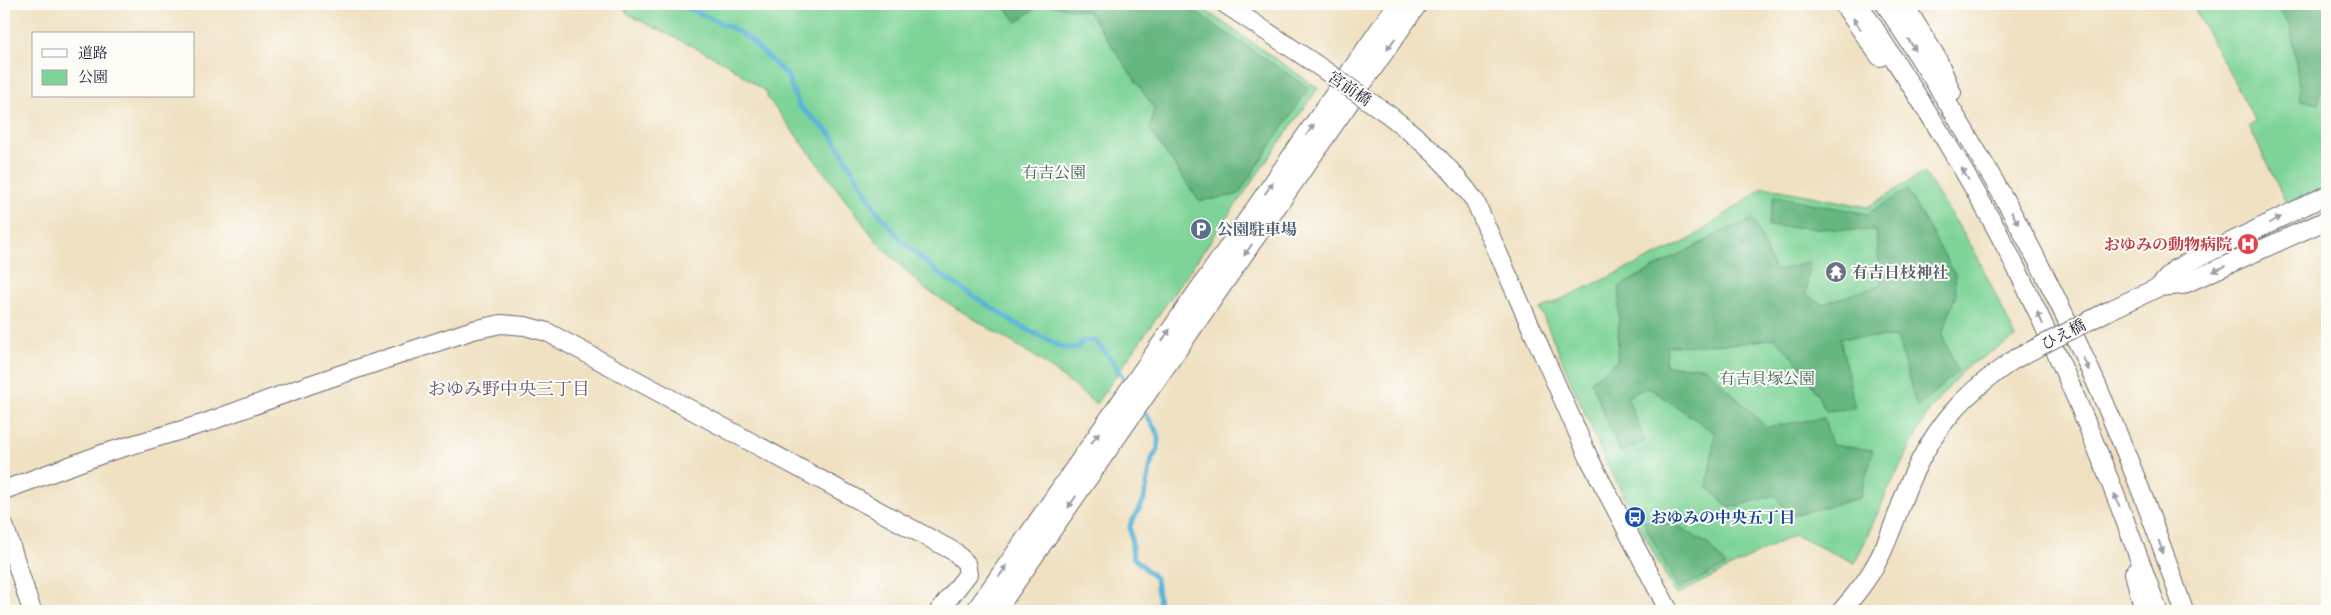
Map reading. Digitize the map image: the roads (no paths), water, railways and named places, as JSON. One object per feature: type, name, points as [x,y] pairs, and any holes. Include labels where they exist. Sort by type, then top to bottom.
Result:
[{"type":"street","name":"宮前橋","points":[[1225,4],[1389,115],[1434,151],[1459,179],[1475,201],[1489,230],[1521,308],[1589,458],[1669,611]]},
{"type":"street","points":[[996,611],[1122,413],[1139,376],[1397,4]]},
{"type":"street","points":[[975,611],[1122,413],[1152,388],[1418,4]]},
{"type":"street","points":[[1843,4],[1885,63],[1920,102]]},
{"type":"street","points":[[1859,4],[2000,236],[2040,318],[2092,435],[2130,532],[2158,611]]},
{"type":"street","points":[[1886,4],[1956,115],[2022,231],[2062,311],[2113,425],[2151,519],[2184,611]]},
{"type":"street","points":[[1904,4],[1937,58],[1951,89],[1956,115]]},
{"type":"street","points":[[2159,287],[2175,269],[2327,195]]},
{"type":"street","points":[[2159,287],[2182,285],[2327,220]]},
{"type":"street","name":"ひえ橋","points":[[1841,611],[1878,562],[1911,480],[1938,431],[1965,396],[1984,380],[2015,359],[2159,287]]},
{"type":"street","points":[[4,490],[105,453],[206,423],[309,385],[473,330],[501,324],[525,326],[547,332],[955,552],[966,562],[968,574],[939,611]]},
{"type":"street","points":[[4,524],[32,611]]},
{"type":"street","points":[[2130,532],[2132,566],[2144,611]]},
{"type":"street","points":[[2178,594],[2191,611]]},
{"type":"waterway","points":[[679,4],[734,29],[750,40],[787,75],[799,106],[831,134],[877,211],[901,240],[938,273],[1015,323],[1063,348],[1077,348],[1083,341],[1095,341],[1113,362],[1128,386]]},
{"type":"waterway","points":[[1142,408],[1158,434],[1158,449],[1152,459],[1144,500],[1130,525],[1133,557],[1156,579],[1160,611]]},
{"type":"place","name":"公園駐車場","points":[[1201,229]]},
{"type":"place","name":"おゆみの動物病院","points":[[2248,244]]},
{"type":"place","name":"有吉日枝神社","points":[[1836,272]]},
{"type":"place","name":"おゆみの中央五丁目","points":[[1635,517]]},
{"type":"district","name":"おゆみ野中央三丁目","points":[[509,389]]},
{"type":"park label","name":"有吉公園","points":[[1054,172]]},
{"type":"park label","name":"有吉貝塚公園","points":[[1767,378]]}]
